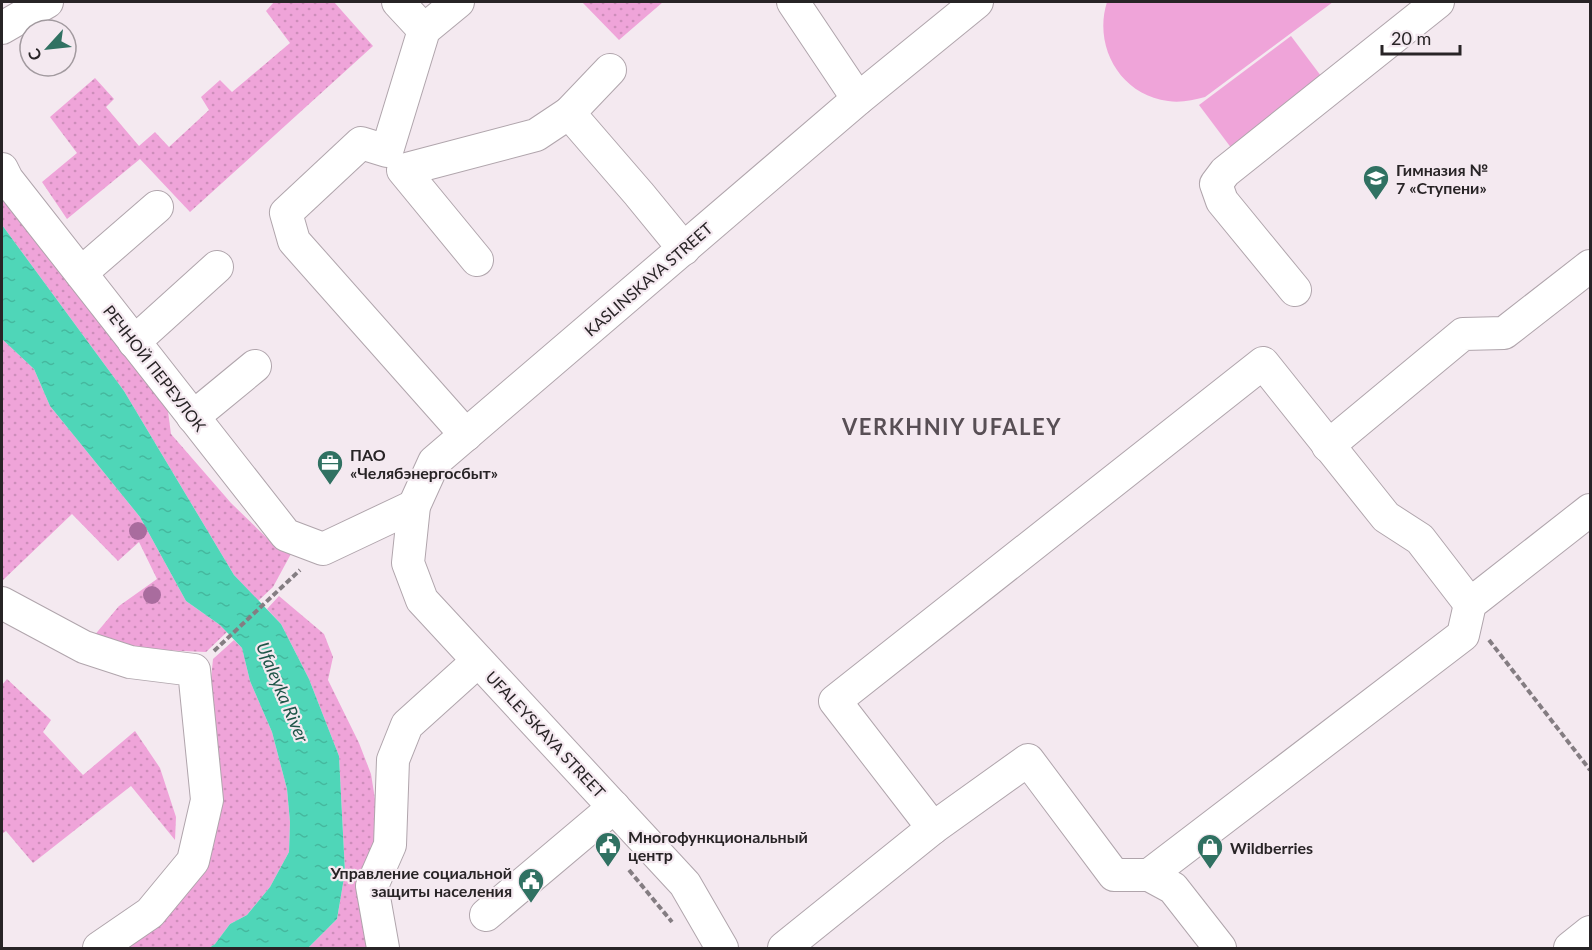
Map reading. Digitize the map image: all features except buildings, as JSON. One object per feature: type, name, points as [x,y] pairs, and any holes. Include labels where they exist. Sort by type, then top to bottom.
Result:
[{"type":"street","points":[[2,28],[46,2]]},
{"type":"street","points":[[398,2],[424,30]]},
{"type":"street","points":[[395,160],[424,30],[458,2]]},
{"type":"street","points":[[793,2],[858,99]]},
{"type":"street","name":"KASLINSKAYA STREET","points":[[414,506],[434,462],[858,99],[977,2]]},
{"type":"street","points":[[1295,290],[1222,201],[1216,184],[1225,172],[1438,2]]},
{"type":"street","points":[[395,160],[536,135],[569,113],[610,70]]},
{"type":"street","points":[[569,113],[684,249]]},
{"type":"street","points":[[466,435],[294,241],[286,213],[361,143],[395,160],[477,260]]},
{"type":"street","name":"РЕЧНОЙ ПЕРЕУЛОК","points":[[2,169],[7,179],[286,536],[323,549],[414,506]]},
{"type":"street","points":[[81,273],[157,207]]},
{"type":"street","points":[[1328,446],[1463,334],[1504,333],[1590,266]]},
{"type":"street","points":[[134,342],[217,267]]},
{"type":"street","points":[[933,828],[835,701],[1263,363],[1386,517],[1419,539],[1470,604]]},
{"type":"street","points":[[194,417],[255,366]]},
{"type":"street","name":"UFALEYSKAYA STREET","points":[[414,506],[408,563],[422,600],[685,884],[722,948]]},
{"type":"street","points":[[1149,876],[1463,635],[1470,604],[1590,510]]},
{"type":"street","points":[[2,603],[84,647],[129,662],[194,670],[207,800],[193,861],[150,913],[99,948]]},
{"type":"street","points":[[383,948],[372,886],[390,845],[393,760],[406,725],[478,661]]},
{"type":"street","points":[[784,948],[933,828],[1028,760],[1114,875],[1149,876],[1173,888],[1220,948]]},
{"type":"street","points":[[486,915],[614,807]]},
{"type":"street","points":[[1570,948],[1590,932]]},
{"type":"path","points":[[209,656],[281,587]]},
{"type":"path","points":[[1470,604],[1483,632],[1590,770]]},
{"type":"path","points":[[629,869],[679,931]]},
{"type":"shaded area","points":[[274,2],[334,2],[373,46],[190,212],[140,159],[67,219],[42,182],[77,153],[50,117],[95,78],[114,99],[106,107],[139,146],[155,132],[169,147],[209,110],[201,97],[220,80],[232,92],[290,43],[266,11]]},
{"type":"shaded area","points":[[582,2],[663,2],[619,40]]},
{"type":"shaded area","points":[[1107,2],[1333,2],[1205,97],[1178,102],[1151,97],[1136,89],[1114,66],[1107,51],[1104,35]]},
{"type":"shaded area","points":[[1291,36],[1324,80],[1232,149],[1199,105]]},
{"type":"shaded area","points":[[2,183],[167,404],[171,434],[231,503],[268,539],[292,552],[273,587],[258,601],[234,575],[124,391],[2,225]]},
{"type":"shaded area","points":[[2,339],[34,369],[50,406],[140,517],[186,601],[227,632],[206,652],[117,645],[93,637],[119,606],[157,579],[139,542],[118,561],[72,514],[2,581]]},
{"type":"shaded area","points":[[279,596],[324,634],[333,657],[328,680],[359,743],[371,774],[382,843],[376,948],[308,948],[337,919],[345,872],[339,756],[309,679],[281,624],[267,609]]},
{"type":"shaded area","points":[[234,640],[242,648],[250,681],[272,732],[287,789],[290,822],[289,852],[270,887],[247,915],[230,924],[215,944],[209,948],[114,948],[191,885],[213,659]]},
{"type":"shaded area","points":[[7,679],[51,720],[43,732],[83,775],[135,731],[160,768],[176,817],[175,840],[131,786],[33,863],[6,831],[2,834],[2,685]]},
{"type":"water","name":"Ufaleyka River","points":[[2,225],[124,391],[234,575],[281,624],[309,679],[339,756],[345,872],[337,919],[308,948],[209,948],[215,944],[230,924],[247,915],[270,887],[289,852],[290,822],[287,789],[272,732],[250,681],[242,648],[220,625],[186,601],[140,517],[50,406],[34,369],[2,339]]},
{"type":"place","name":"Гимназия № 7 «Ступени»","points":[[1376,201]]},
{"type":"place","name":"ПАО «Челябэнергосбыт»","points":[[330,486]]},
{"type":"place","name":"Многофункциональный центр","points":[[608,868]]},
{"type":"place","name":"Wildberries","points":[[1210,870]]},
{"type":"place","name":"Управление социальной защиты населения","points":[[531,904]]},
{"type":"district","name":"VERKHNIY UFALEY","points":[[952,426]]}]
